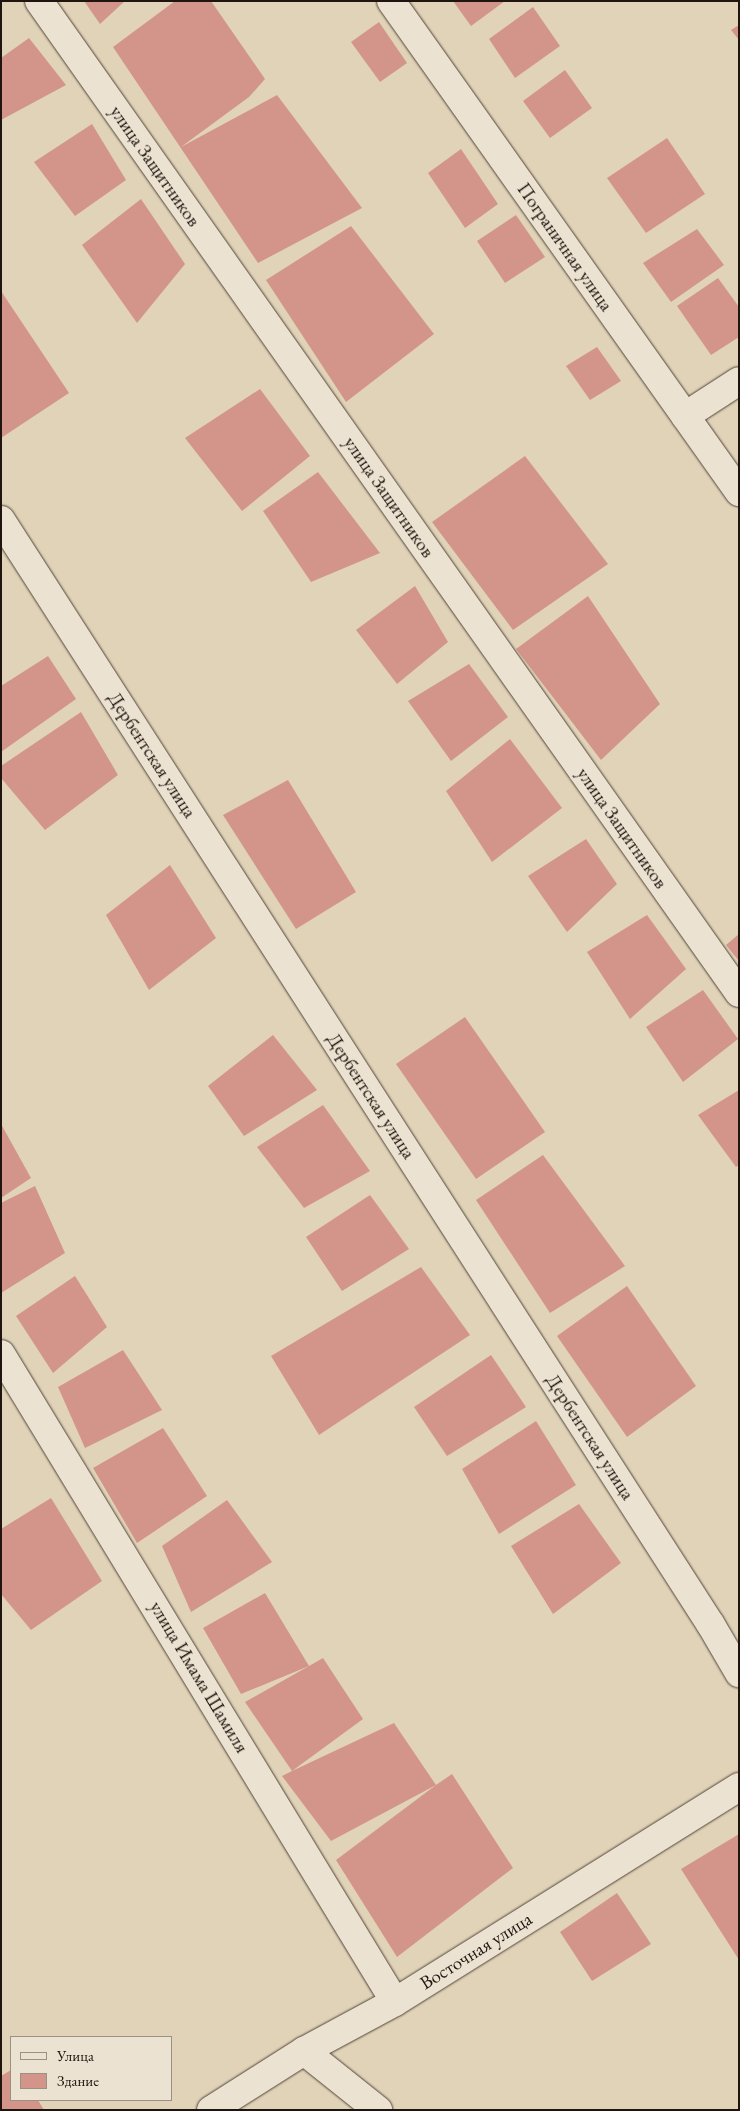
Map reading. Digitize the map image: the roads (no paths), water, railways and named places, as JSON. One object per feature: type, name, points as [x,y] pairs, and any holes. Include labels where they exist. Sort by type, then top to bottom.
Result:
[{"type":"street","name":"улица Защитников","points":[[39,1],[739,993]]},
{"type":"street","name":"Пограничная улица","points":[[392,1],[739,492]]},
{"type":"street","points":[[685,416],[739,381]]},
{"type":"street","name":"Дербентская улица","points":[[1,520],[711,1625],[739,1673]]},
{"type":"street","name":"улица Имама Шамиля","points":[[1,1354],[395,2002]]},
{"type":"street","name":"Восточная улица","points":[[211,2110],[304,2051],[395,2002],[739,1787]]},
{"type":"street","points":[[304,2051],[378,2110]]}]
